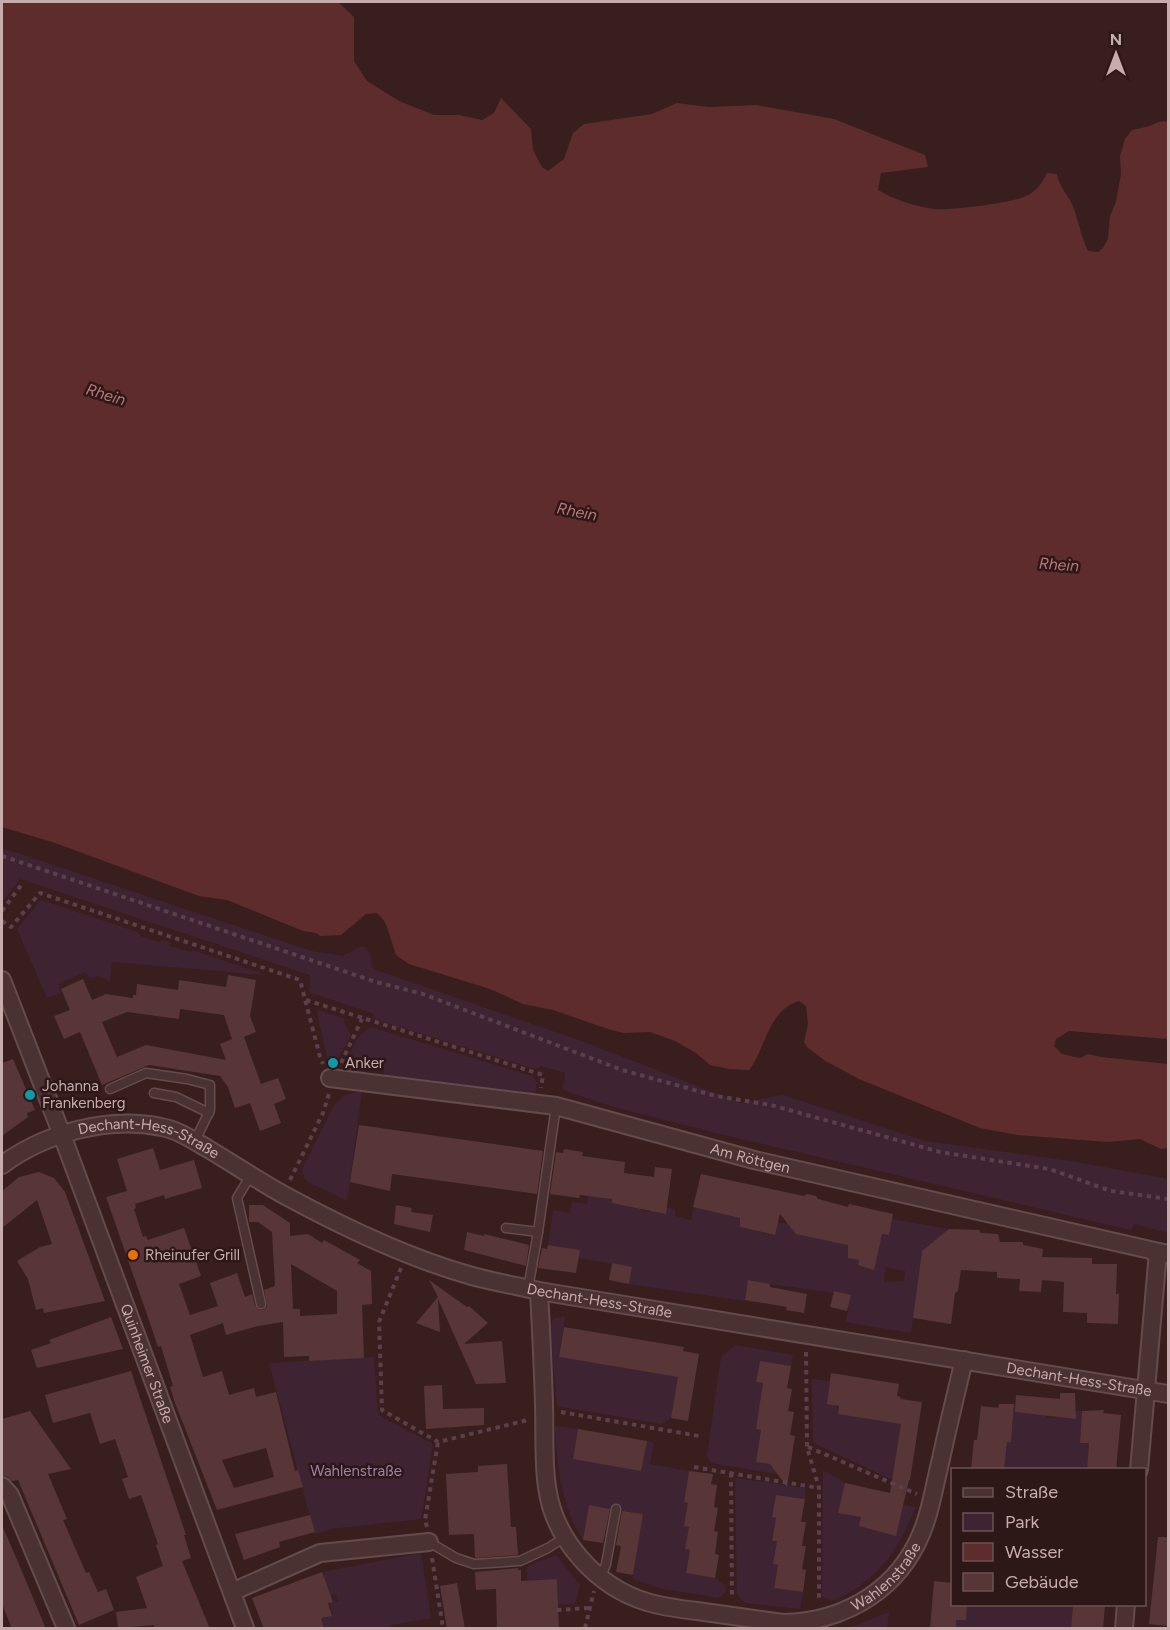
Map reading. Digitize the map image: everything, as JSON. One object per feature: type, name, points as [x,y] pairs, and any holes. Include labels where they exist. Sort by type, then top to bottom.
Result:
[{"type":"street","name":"Quinheimer Straße","points":[[2,980],[62,1135],[245,1629]]},
{"type":"street","name":"Am Röttgen","points":[[330,1078],[556,1106],[753,1160],[1163,1253]]},
{"type":"street","name":"Dechant-Hess-Straße","points":[[2,1165],[31,1147],[95,1126],[120,1123],[164,1127],[183,1134],[283,1194],[406,1253],[471,1275],[533,1290],[1168,1394]]},
{"type":"street","points":[[1139,1468],[1146,1390],[1163,1253]]},
{"type":"street","name":"Wahlenstraße","points":[[533,1290],[544,1409],[547,1490],[565,1537],[586,1564],[601,1577],[631,1596],[647,1602],[732,1616],[783,1623],[820,1624],[863,1602],[885,1586],[896,1574],[918,1542],[932,1500],[964,1360]]},
{"type":"street","points":[[2,1486],[9,1495],[66,1629]]},
{"type":"street","points":[[232,1592],[320,1553],[429,1542]]},
{"type":"street","points":[[1124,1629],[1126,1606]]},
{"type":"lane","points":[[110,1089],[146,1073],[210,1085],[209,1113],[195,1141]]},
{"type":"lane","points":[[154,1093],[176,1097],[209,1113]]},
{"type":"lane","points":[[533,1290],[538,1232],[556,1106]]},
{"type":"lane","points":[[251,1175],[237,1198],[261,1304]]},
{"type":"lane","points":[[506,1228],[538,1232]]},
{"type":"lane","points":[[601,1577],[606,1564],[616,1509]]},
{"type":"lane","points":[[429,1542],[456,1558],[474,1564],[519,1561],[548,1548],[565,1537]]},
{"type":"path","points":[[2,856],[376,982],[423,994],[622,1070],[716,1096],[771,1105],[940,1152],[1049,1169],[1111,1191],[1168,1199]]},
{"type":"path","points":[[2,911],[22,884]]},
{"type":"path","points":[[2,921],[11,927],[40,893],[300,980],[320,1057],[330,1078],[323,1113],[283,1194]]},
{"type":"path","points":[[305,1000],[543,1075],[542,1085]]},
{"type":"path","points":[[330,1078],[339,1069],[362,1019]]},
{"type":"path","points":[[406,1253],[379,1322],[382,1410],[438,1442],[524,1421],[544,1409],[699,1436]]},
{"type":"path","points":[[805,1334],[807,1447],[819,1488],[820,1624]]},
{"type":"path","points":[[807,1447],[932,1500]]},
{"type":"path","points":[[694,1467],[819,1488]]},
{"type":"path","points":[[731,1473],[732,1616]]},
{"type":"path","points":[[585,1629],[592,1594],[601,1577]]},
{"type":"path","points":[[557,1610],[589,1608]]},
{"type":"green space","points":[[2,848],[311,951],[343,956],[359,947],[365,947],[369,952],[373,969],[587,1043],[741,1103],[782,1095],[926,1141],[1077,1162],[1168,1179],[1168,1233],[1134,1224],[1131,1230],[614,1107],[563,1090],[565,1073],[542,1066],[535,1069],[374,1019],[372,1013],[309,992],[310,975],[20,879],[2,902]]},
{"type":"green space","points":[[41,900],[140,933],[140,936],[171,943],[170,946],[191,952],[192,950],[266,975],[112,962],[110,981],[97,976],[90,978],[85,972],[58,984],[61,993],[47,998],[17,929]]},
{"type":"green space","points":[[319,1010],[345,1019],[344,1022],[351,1035],[338,1058],[327,1057],[317,1013]]},
{"type":"green space","points":[[371,1027],[532,1076],[537,1083],[535,1095],[384,1077],[384,1064],[367,1061],[364,1074],[345,1071],[354,1046],[361,1035]]},
{"type":"green space","points":[[362,1091],[347,1201],[306,1181],[302,1170],[334,1105],[345,1095]]},
{"type":"green space","points":[[643,1191],[641,1211],[650,1212],[651,1205],[675,1209],[675,1216],[691,1220],[694,1207],[740,1218],[740,1227],[774,1235],[778,1222],[854,1234],[848,1257],[859,1260],[882,1234],[889,1235],[892,1219],[949,1229],[922,1252],[911,1333],[846,1322],[850,1295],[748,1281],[745,1301],[629,1284],[632,1267],[578,1258],[579,1250],[548,1245],[553,1210],[570,1213],[572,1202],[587,1204],[589,1192],[597,1197],[612,1199],[612,1203],[627,1205]],"holes":[[[885,1267],[905,1271],[904,1281],[884,1282]]]},
{"type":"green space","points":[[565,1316],[559,1357],[679,1377],[671,1418],[662,1424],[557,1406],[550,1325],[554,1318]]},
{"type":"green space","points":[[735,1345],[793,1355],[791,1366],[760,1361],[756,1382],[764,1384],[756,1429],[761,1430],[756,1461],[770,1464],[788,1476],[712,1463],[707,1457],[721,1357]]},
{"type":"green space","name":"Wahlenstraße","points":[[374,1357],[378,1415],[433,1444],[421,1519],[330,1529],[315,1535],[269,1363]]},
{"type":"green space","points":[[812,1379],[830,1381],[828,1392],[838,1409],[838,1414],[899,1405],[901,1398],[905,1399],[891,1479],[813,1443]]},
{"type":"green space","points":[[1014,1404],[1030,1405],[1046,1414],[1046,1418],[1060,1417],[1060,1410],[1082,1411],[1080,1442],[1089,1443],[1087,1468],[1004,1468],[1007,1442],[1011,1442]]},
{"type":"green space","points":[[555,1426],[578,1429],[573,1459],[647,1441],[654,1442],[650,1464],[689,1471],[684,1502],[688,1503],[689,1527],[685,1549],[690,1550],[686,1573],[715,1578],[726,1586],[725,1593],[718,1598],[663,1589],[633,1579],[642,1514],[589,1505],[583,1540],[565,1499],[559,1470]]},
{"type":"green space","points":[[823,1470],[845,1483],[839,1512],[861,1517],[903,1505],[916,1507],[901,1538],[884,1563],[862,1584],[832,1601],[822,1596]]},
{"type":"green space","points":[[735,1478],[805,1488],[805,1499],[776,1495],[772,1516],[776,1518],[772,1540],[777,1541],[773,1564],[778,1565],[774,1587],[803,1592],[800,1609],[745,1603],[737,1594]]},
{"type":"green space","points":[[421,1553],[431,1618],[391,1625],[391,1628],[323,1628],[321,1618],[332,1616],[330,1602],[338,1601],[337,1595],[330,1596],[322,1572]]},
{"type":"green space","points":[[556,1555],[580,1585],[575,1604],[558,1605],[557,1579],[527,1580],[527,1566]]},
{"type":"green space","points":[[967,1606],[1073,1606],[1071,1628],[956,1628],[956,1620],[966,1620]]},
{"type":"green space","points":[[889,1612],[887,1628],[849,1628]]},
{"type":"water","name":"Rhein","points":[[2,2],[338,2],[354,17],[354,61],[367,81],[399,101],[434,115],[459,115],[482,120],[494,113],[501,98],[531,129],[533,150],[542,167],[548,171],[564,159],[573,133],[584,124],[652,114],[677,103],[709,107],[756,105],[834,119],[925,155],[928,167],[881,173],[878,190],[898,200],[919,206],[953,209],[1019,199],[1033,192],[1047,173],[1057,174],[1072,204],[1088,251],[1098,252],[1108,239],[1110,216],[1116,202],[1121,174],[1120,156],[1125,139],[1132,130],[1168,121],[1168,1039],[1069,1031],[1056,1039],[1054,1046],[1062,1054],[1080,1058],[1088,1054],[1168,1064],[1168,1148],[1161,1149],[1140,1139],[1108,1142],[1017,1135],[980,1128],[859,1079],[824,1060],[804,1042],[808,1024],[806,1006],[799,1001],[780,1012],[749,1070],[710,1065],[696,1053],[675,1041],[650,1032],[623,1033],[608,1029],[553,1010],[523,1004],[490,989],[409,964],[396,955],[387,927],[377,913],[366,914],[341,935],[320,936],[227,900],[199,896],[55,843],[2,827]]},
{"type":"building","points":[[228,975],[256,980],[250,1016],[256,1032],[244,1037],[261,1084],[278,1078],[286,1099],[274,1104],[281,1123],[260,1131],[250,1103],[235,1108],[228,1087],[220,1076],[149,1065],[102,1085],[80,1032],[64,1039],[54,1016],[70,1010],[61,989],[83,979],[92,1000],[106,994],[133,998],[133,995],[136,995],[137,984],[178,990],[179,980],[226,987]],"holes":[[[180,1009],[224,1015],[232,1039],[220,1044],[226,1060],[146,1045],[117,1057],[102,1022],[127,1012],[179,1019]]]},
{"type":"building","points":[[13,1059],[35,1110],[27,1113],[28,1117],[2,1136],[2,1063]]},
{"type":"building","points":[[359,1125],[543,1151],[537,1194],[392,1174],[390,1191],[350,1182]]},
{"type":"building","points":[[153,1148],[160,1170],[194,1160],[202,1188],[165,1199],[164,1195],[135,1204],[134,1209],[143,1237],[146,1236],[148,1240],[184,1228],[201,1276],[179,1284],[190,1315],[218,1306],[210,1283],[237,1273],[245,1297],[252,1294],[255,1306],[259,1310],[267,1306],[264,1290],[275,1286],[272,1232],[258,1222],[249,1222],[249,1205],[263,1205],[290,1223],[290,1236],[308,1234],[322,1243],[324,1240],[360,1260],[357,1263],[371,1271],[372,1304],[362,1305],[364,1358],[309,1361],[309,1356],[284,1357],[283,1322],[226,1335],[223,1323],[190,1335],[203,1377],[222,1371],[229,1395],[254,1388],[256,1397],[276,1392],[295,1471],[298,1470],[303,1487],[217,1510],[175,1403],[170,1387],[173,1386],[161,1346],[158,1347],[106,1197],[127,1191],[117,1159]],"holes":[[[291,1264],[337,1291],[337,1314],[300,1316],[300,1309],[293,1309]],[[266,1448],[274,1477],[234,1488],[222,1460]]]},
{"type":"building","points":[[564,1149],[583,1152],[582,1156],[625,1162],[624,1173],[654,1177],[655,1167],[672,1169],[666,1214],[612,1203],[612,1199],[550,1194],[556,1152],[563,1153]]},
{"type":"building","points":[[39,1172],[54,1178],[65,1192],[105,1301],[44,1313],[43,1308],[36,1310],[28,1279],[17,1261],[40,1247],[52,1244],[37,1200],[2,1228],[2,1191],[19,1177]]},
{"type":"building","points":[[701,1174],[804,1196],[807,1194],[816,1196],[818,1199],[848,1207],[849,1204],[893,1214],[889,1235],[882,1234],[874,1270],[858,1265],[859,1260],[848,1258],[848,1245],[796,1234],[780,1214],[775,1235],[740,1227],[740,1218],[693,1207]]},
{"type":"building","points":[[396,1205],[412,1208],[411,1212],[433,1215],[430,1232],[394,1224]]},
{"type":"building","points":[[949,1229],[979,1230],[981,1233],[998,1234],[1000,1242],[1023,1242],[1023,1245],[1043,1249],[1042,1257],[1092,1258],[1092,1264],[1117,1264],[1118,1324],[1087,1323],[1087,1313],[1063,1312],[1064,1282],[1042,1280],[1041,1292],[1019,1291],[1020,1279],[997,1278],[997,1272],[961,1270],[951,1324],[913,1318],[922,1251]]},
{"type":"building","points":[[467,1232],[529,1245],[526,1266],[464,1250]]},
{"type":"building","points":[[548,1245],[580,1250],[576,1273],[538,1268],[542,1248],[547,1249]]},
{"type":"building","points":[[612,1263],[632,1267],[629,1284],[609,1280]]},
{"type":"building","points":[[429,1280],[467,1307],[469,1306],[488,1323],[464,1344],[502,1341],[506,1383],[476,1384],[438,1299],[440,1332],[416,1323],[438,1297]]},
{"type":"building","points":[[748,1280],[807,1294],[804,1313],[786,1310],[787,1307],[745,1300]]},
{"type":"building","points":[[834,1291],[851,1295],[847,1311],[830,1307]]},
{"type":"building","points":[[111,1317],[123,1349],[37,1368],[31,1350],[51,1343],[49,1340]]},
{"type":"building","points":[[564,1327],[684,1347],[683,1351],[699,1354],[688,1421],[671,1418],[678,1377],[559,1357]]},
{"type":"building","points":[[760,1361],[791,1366],[787,1388],[792,1389],[788,1411],[794,1412],[790,1435],[795,1436],[787,1487],[770,1464],[756,1462],[761,1430],[756,1429],[763,1383],[756,1382]]},
{"type":"building","points":[[131,1371],[186,1535],[184,1535],[191,1558],[182,1561],[210,1629],[155,1629],[154,1625],[118,1628],[116,1612],[147,1608],[136,1577],[163,1566],[156,1545],[158,1544],[141,1495],[129,1499],[122,1479],[128,1477],[115,1439],[100,1444],[90,1413],[53,1423],[45,1395]]},
{"type":"building","points":[[831,1373],[899,1384],[897,1396],[901,1397],[900,1399],[922,1402],[910,1480],[896,1536],[859,1526],[861,1517],[838,1513],[845,1483],[890,1493],[901,1424],[838,1414],[839,1406],[827,1404]]},
{"type":"building","points":[[442,1385],[443,1409],[484,1408],[484,1425],[426,1429],[424,1386]]},
{"type":"building","points":[[1060,1393],[1075,1393],[1076,1419],[1015,1412],[1016,1395],[1060,1399]]},
{"type":"building","points":[[999,1404],[1014,1404],[1011,1442],[1007,1442],[1004,1468],[971,1468],[981,1406],[998,1408]]},
{"type":"building","points":[[1104,1410],[1103,1413],[1121,1415],[1116,1468],[1087,1468],[1089,1443],[1080,1443],[1082,1411]]},
{"type":"building","points":[[30,1411],[71,1469],[48,1474],[67,1519],[63,1520],[86,1573],[89,1572],[98,1592],[106,1589],[114,1610],[79,1625],[18,1480],[12,1481],[2,1476],[2,1419]]},
{"type":"building","points":[[578,1429],[647,1441],[641,1471],[573,1459]]},
{"type":"building","points":[[507,1464],[511,1527],[516,1527],[518,1555],[475,1558],[474,1534],[449,1535],[446,1474],[478,1472],[478,1466]]},
{"type":"building","points":[[689,1471],[713,1474],[711,1484],[717,1485],[714,1507],[718,1508],[714,1531],[718,1532],[715,1554],[719,1555],[715,1578],[686,1573],[690,1550],[685,1549],[689,1527],[684,1526],[688,1503],[684,1502]]},
{"type":"building","points":[[776,1495],[805,1499],[801,1522],[806,1522],[802,1546],[806,1546],[802,1569],[806,1570],[803,1592],[774,1588],[778,1565],[773,1564],[777,1541],[772,1541],[776,1518],[772,1517]]},
{"type":"building","points":[[589,1505],[610,1509],[603,1543],[583,1540]]},
{"type":"building","points":[[622,1511],[643,1514],[633,1575],[616,1572],[621,1546],[616,1545]]},
{"type":"building","points":[[310,1515],[315,1532],[279,1542],[280,1547],[244,1560],[235,1534]]},
{"type":"building","points":[[2,1525],[46,1629],[12,1629],[2,1604]]},
{"type":"building","points":[[1158,1537],[1168,1537],[1168,1626],[1149,1624]]},
{"type":"building","points":[[518,1568],[521,1570],[521,1581],[557,1579],[559,1629],[497,1629],[496,1589],[476,1590],[475,1572]]},
{"type":"building","points":[[322,1572],[333,1602],[328,1603],[332,1616],[321,1618],[324,1629],[264,1629],[252,1598]]},
{"type":"building","points":[[934,1581],[951,1583],[951,1606],[967,1606],[966,1620],[956,1620],[956,1629],[930,1629]]},
{"type":"building","points":[[457,1583],[465,1629],[447,1629],[440,1586]]},
{"type":"building","points":[[1073,1606],[1105,1606],[1103,1629],[1071,1629]]},
{"type":"place","name":"Anker","points":[[333,1063]]},
{"type":"place","name":"Johanna Frankenberg","points":[[30,1095]]},
{"type":"place","name":"Rheinufer Grill","points":[[133,1255]]}]
